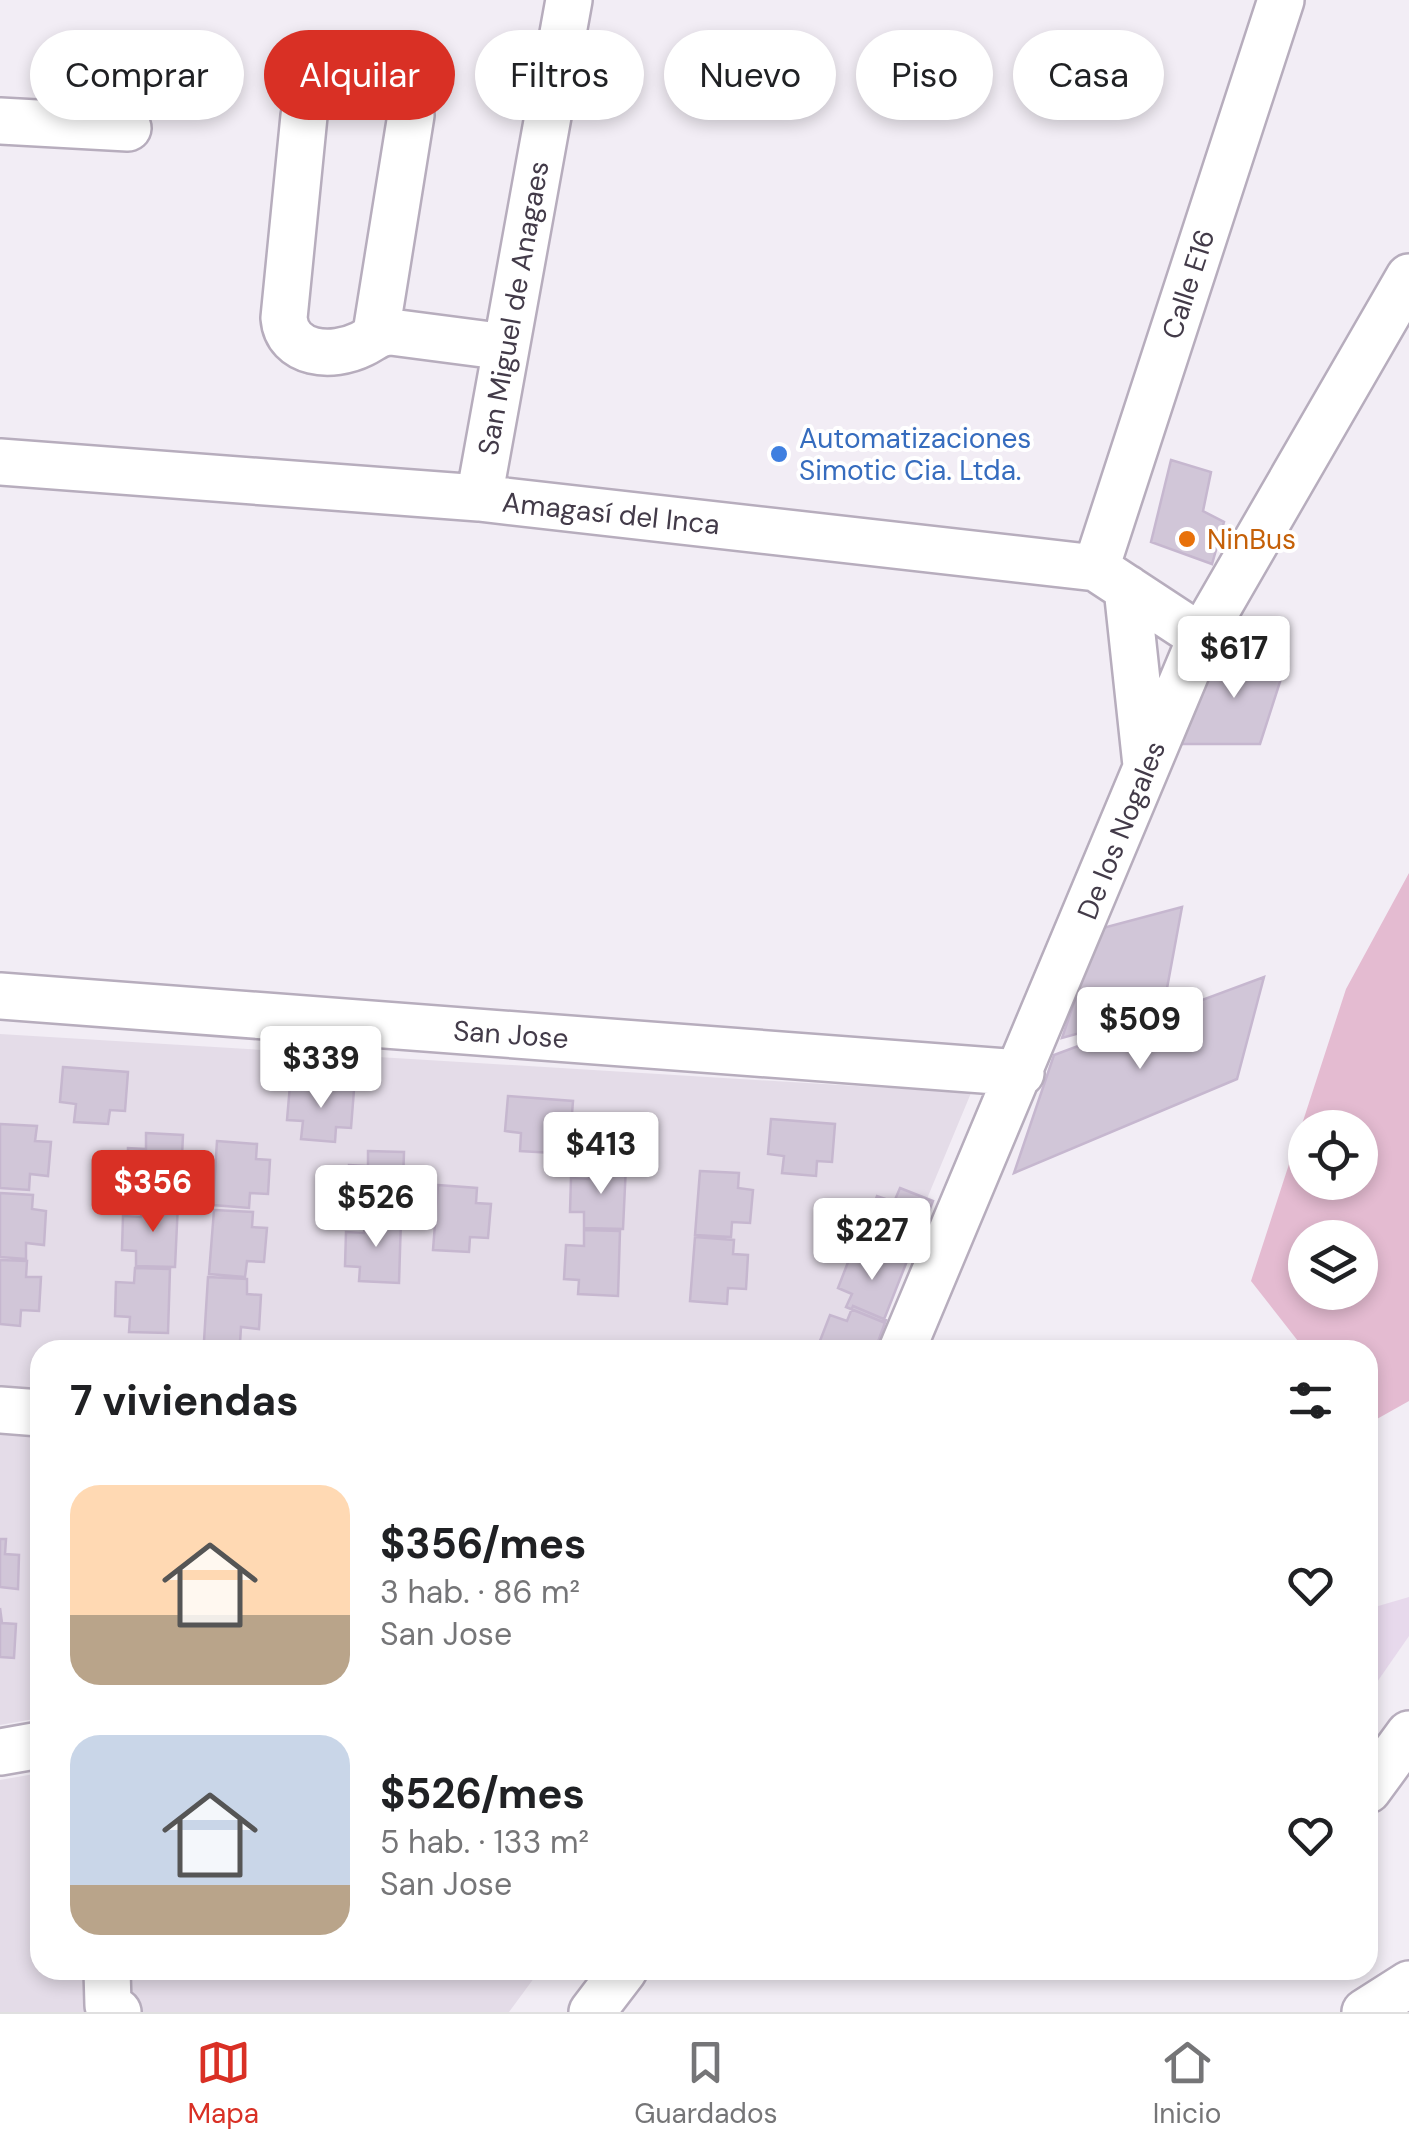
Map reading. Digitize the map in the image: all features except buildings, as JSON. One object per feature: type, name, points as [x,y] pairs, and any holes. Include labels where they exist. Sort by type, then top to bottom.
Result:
[{"type":"street","name":"San Miguel de Anagaes","points":[[478,498],[569,0]]},
{"type":"street","name":"Calle E16","points":[[1112,578],[1281,0]]},
{"type":"street","points":[[304,120],[284,318],[285,332],[292,343],[303,350],[338,351],[361,345],[376,333],[391,332],[506,347]]},
{"type":"street","points":[[376,333],[410,120]]},
{"type":"street","points":[[0,121],[128,128]]},
{"type":"street","name":"De los Nogales","points":[[906,1340],[1201,637],[1409,277]]},
{"type":"street","name":"Amagasí del Inca","points":[[0,462],[478,498],[1112,578],[1201,637]]},
{"type":"street","points":[[1112,578],[1146,768]]},
{"type":"street","name":"San Jose","points":[[0,996],[1021,1073]]},
{"type":"street","points":[[0,1410],[30,1412]]},
{"type":"street","points":[[1378,1776],[1409,1734]]},
{"type":"street","points":[[0,1752],[30,1747]]},
{"type":"street","points":[[107,1980],[108,2005],[118,2012]]},
{"type":"street","points":[[592,2012],[616,1980]]},
{"type":"street","points":[[1365,2012],[1409,1984]]},
{"type":"shaded area","points":[[1409,873],[1409,1401],[1378,1418],[1378,1340],[1297,1340],[1251,1281],[1288,1167],[1288,1200],[1378,1200],[1378,1110],[1307,1110],[1346,989]]},
{"type":"shaded area","points":[[0,1034],[971,1093],[868,1340],[30,1340],[30,1720],[0,1725]]},
{"type":"shaded area","points":[[1409,1597],[1409,1636],[1378,1681],[1378,1606]]},
{"type":"shaded area","points":[[30,1775],[30,1980],[533,1980],[509,2012],[0,2012],[0,1780]]},
{"type":"place","name":"Automatizaciones Simotic Cia. Ltda.","points":[[779,454]]},
{"type":"place","name":"NinBus","points":[[1187,539]]}]
